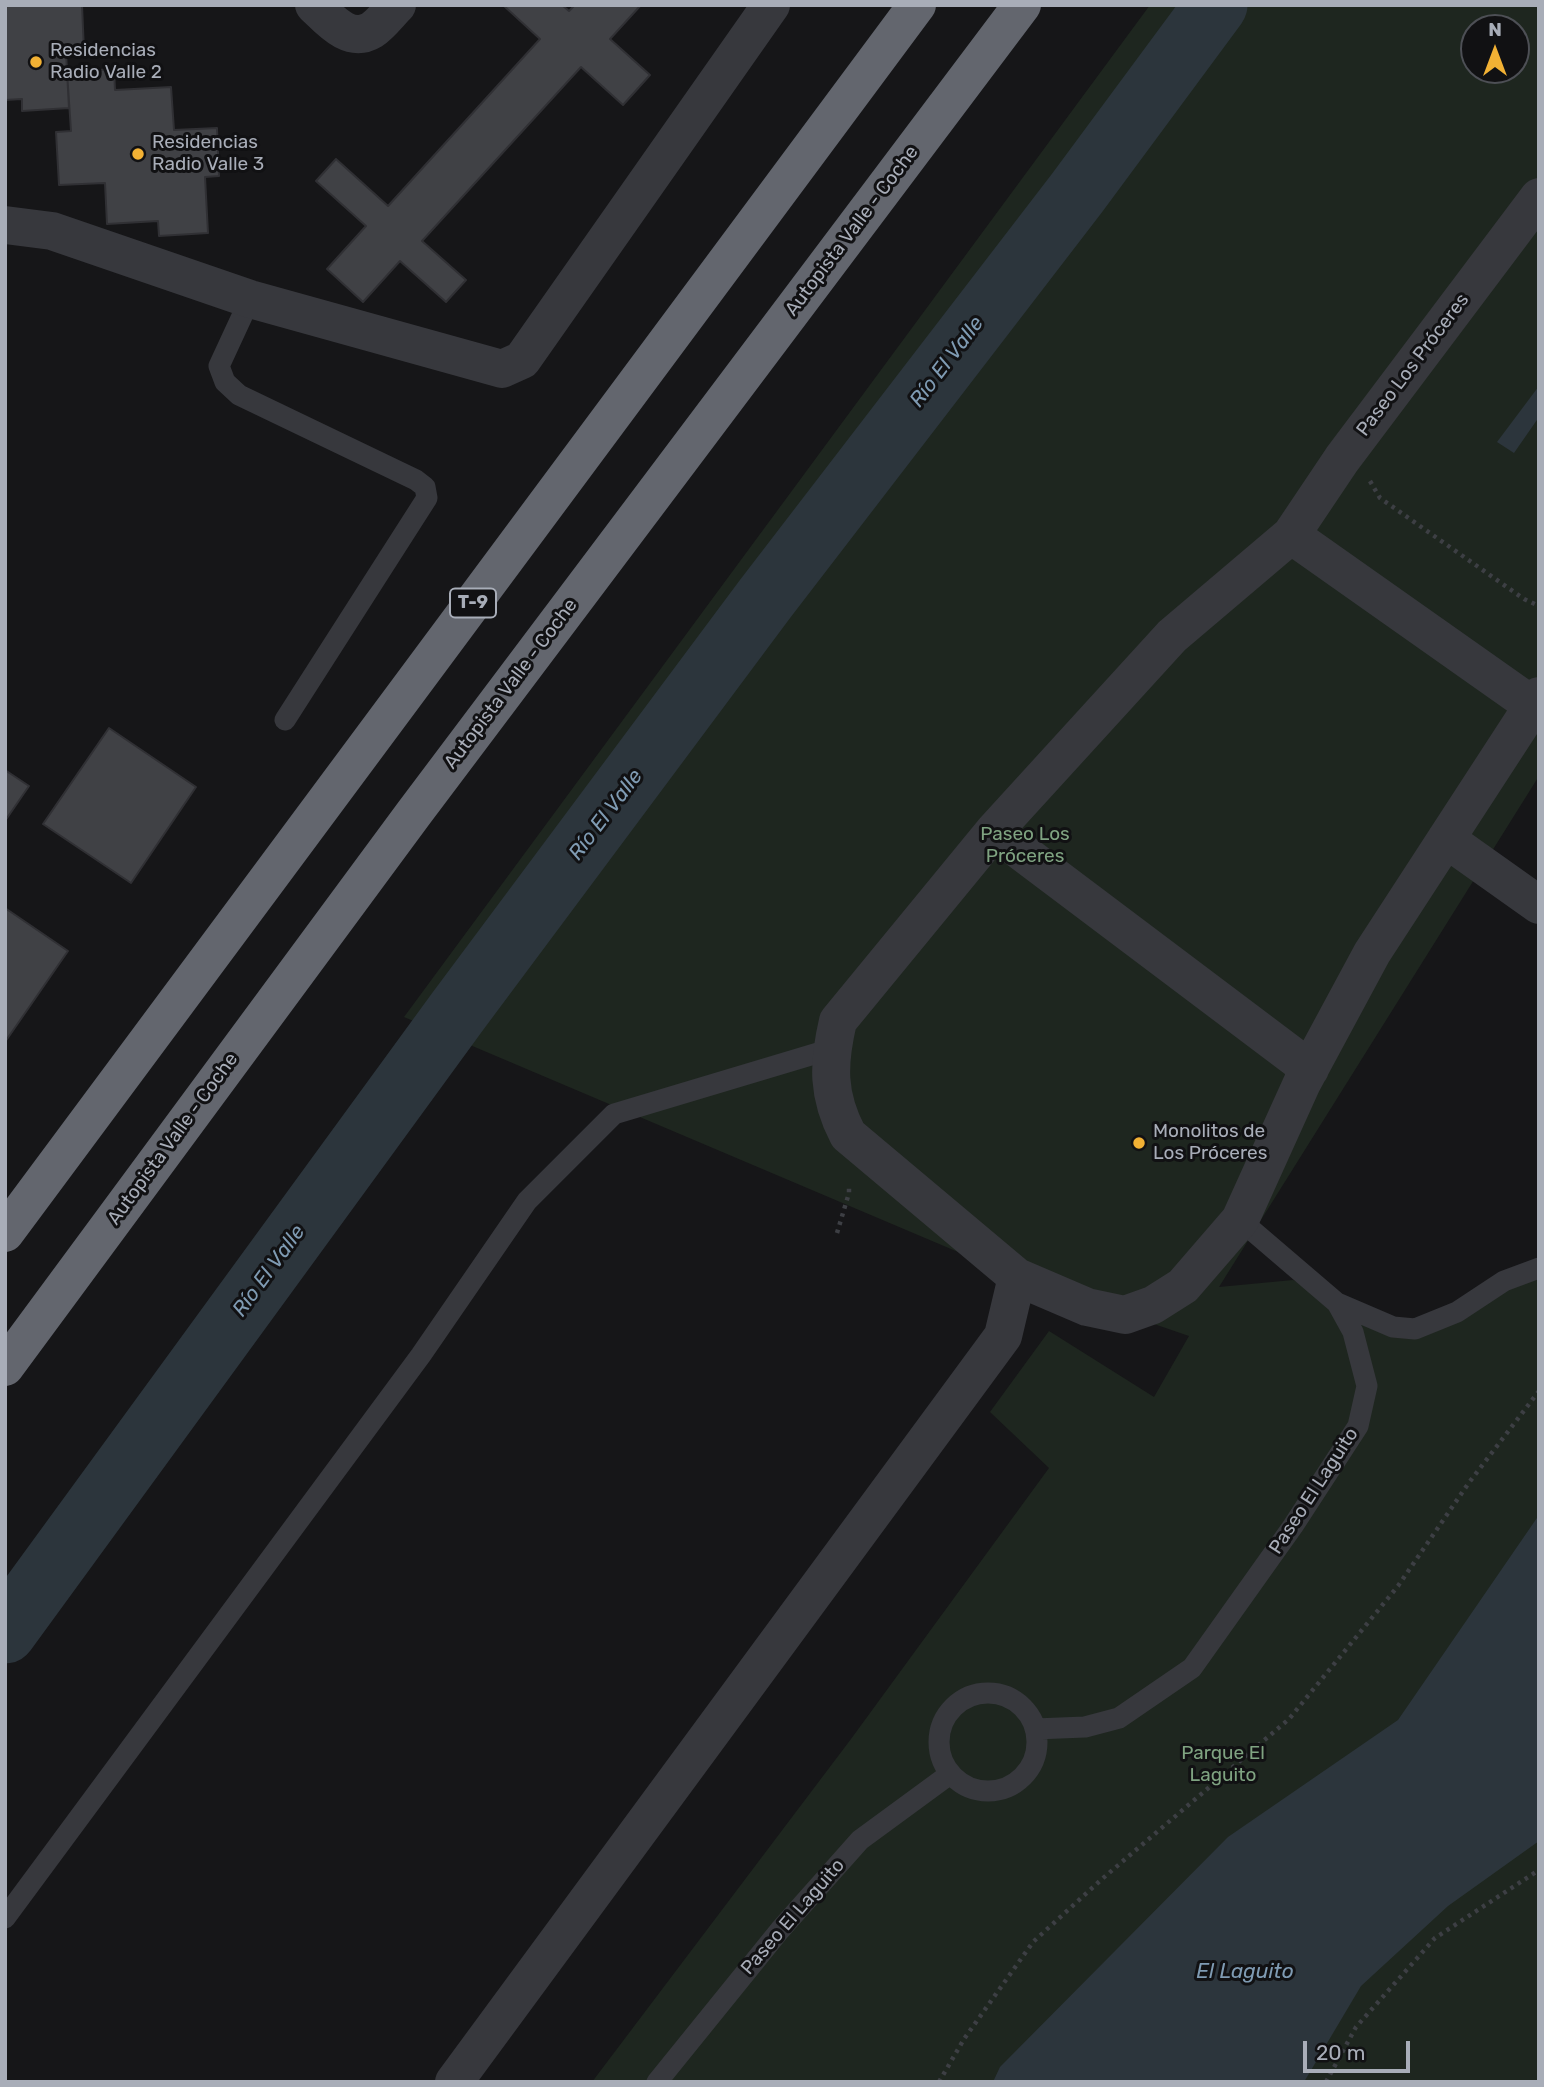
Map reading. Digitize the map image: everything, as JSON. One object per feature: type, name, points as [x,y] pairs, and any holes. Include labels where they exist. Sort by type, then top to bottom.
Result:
[{"type":"highway","name":"T-9","points":[[5,1233],[917,5]]},
{"type":"highway","name":"Autopista Valle - Coche","points":[[5,1367],[414,813],[1022,5]]},
{"type":"street","points":[[314,5],[341,30],[354,34],[371,31],[397,5]]},
{"type":"street","points":[[5,225],[52,231],[250,299],[502,369],[522,360],[756,11]]},
{"type":"street","name":"Paseo Los Próceres","points":[[1291,535],[1535,701],[1372,953],[1310,1069],[1240,1220],[1183,1286],[1153,1305],[1125,1315],[1087,1307],[1017,1277],[848,1135],[837,1114],[830,1084],[831,1049],[838,1021],[994,831],[1172,636],[1291,535],[1342,459],[1539,197]]},
{"type":"street","points":[[994,831],[1310,1069]]},
{"type":"street","points":[[1446,839],[1539,905]]},
{"type":"street","points":[[454,2082],[1003,1336],[1017,1277]]},
{"type":"lane","points":[[250,299],[219,366],[225,382],[239,395],[416,480],[425,487],[427,498],[285,720]]},
{"type":"lane","points":[[5,1918],[412,1367],[527,1200],[614,1114],[831,1049]]},
{"type":"lane","points":[[1240,1220],[1337,1303],[1393,1326],[1415,1329],[1457,1312],[1504,1281],[1539,1268]]},
{"type":"lane","name":"Paseo El Laguito","points":[[1035,1728],[1085,1727],[1119,1718],[1192,1668],[1293,1526],[1358,1426],[1367,1386],[1353,1332],[1337,1303]]},
{"type":"lane","points":[[987,1693],[1003,1696],[1017,1703],[1028,1714],[1035,1728],[1037,1743],[1031,1764],[1017,1781],[1004,1788],[975,1790],[950,1774],[942,1760],[940,1729],[953,1709],[972,1696],[987,1693]]},
{"type":"lane","name":"Paseo El Laguito","points":[[657,2082],[780,1930],[860,1840],[950,1774]]},
{"type":"path","points":[[1368,478],[1380,498],[1524,599],[1539,606]]},
{"type":"path","points":[[939,2082],[964,2039],[1033,1942],[1289,1718],[1398,1586],[1468,1484],[1539,1391]]},
{"type":"path","points":[[1326,2082],[1356,2027],[1435,1938],[1539,1870]]},
{"type":"green space","name":"Paseo Los Próceres","points":[[1150,5],[1539,5],[1539,776],[1219,1287],[1293,1280],[1393,1327],[1539,1273],[1539,2082],[592,2082],[851,1739],[1049,1468],[990,1412],[1049,1331],[1154,1397],[1189,1336],[1017,1277],[404,1017]]},
{"type":"water","points":[[1539,386],[1539,417],[1514,453],[1497,442]]},
{"type":"water","name":"El Laguito","points":[[1539,1515],[1539,1841],[1448,1906],[1361,1986],[1304,2082],[993,2082],[1000,2067],[1228,1837],[1398,1720]]},
{"type":"building","name":"Residencias Radio Valle 2","points":[[5,5],[82,5],[84,51],[66,52],[69,108],[22,111],[22,99],[5,100]]},
{"type":"building","points":[[503,5],[562,5],[569,11],[575,5],[641,5],[610,39],[650,75],[623,105],[581,67],[422,241],[466,280],[446,302],[400,261],[363,302],[327,269],[366,226],[316,181],[336,159],[388,206],[540,39]]},
{"type":"building","name":"Residencias Radio Valle 3","points":[[114,69],[115,90],[171,87],[174,130],[217,128],[219,176],[205,177],[208,233],[159,236],[158,221],[107,224],[105,183],[59,185],[56,132],[71,131],[67,72]]},
{"type":"building","points":[[109,728],[196,787],[131,883],[43,824]]},
{"type":"building","points":[[5,770],[29,786],[5,821]]},
{"type":"building","points":[[5,908],[68,951],[5,1042]]},
{"type":"waterway","name":"Río El Valle","points":[[5,1632],[458,1011],[765,599],[1077,193],[1216,5]]},
{"type":"place","name":"Residencias Radio Valle 2","points":[[36,62]]},
{"type":"place","name":"Residencias Radio Valle 3","points":[[138,154]]},
{"type":"place","name":"Monolitos de Los Próceres","points":[[1139,1143]]},
{"type":"park label","name":"Parque El Laguito","points":[[1223,1765]]}]
